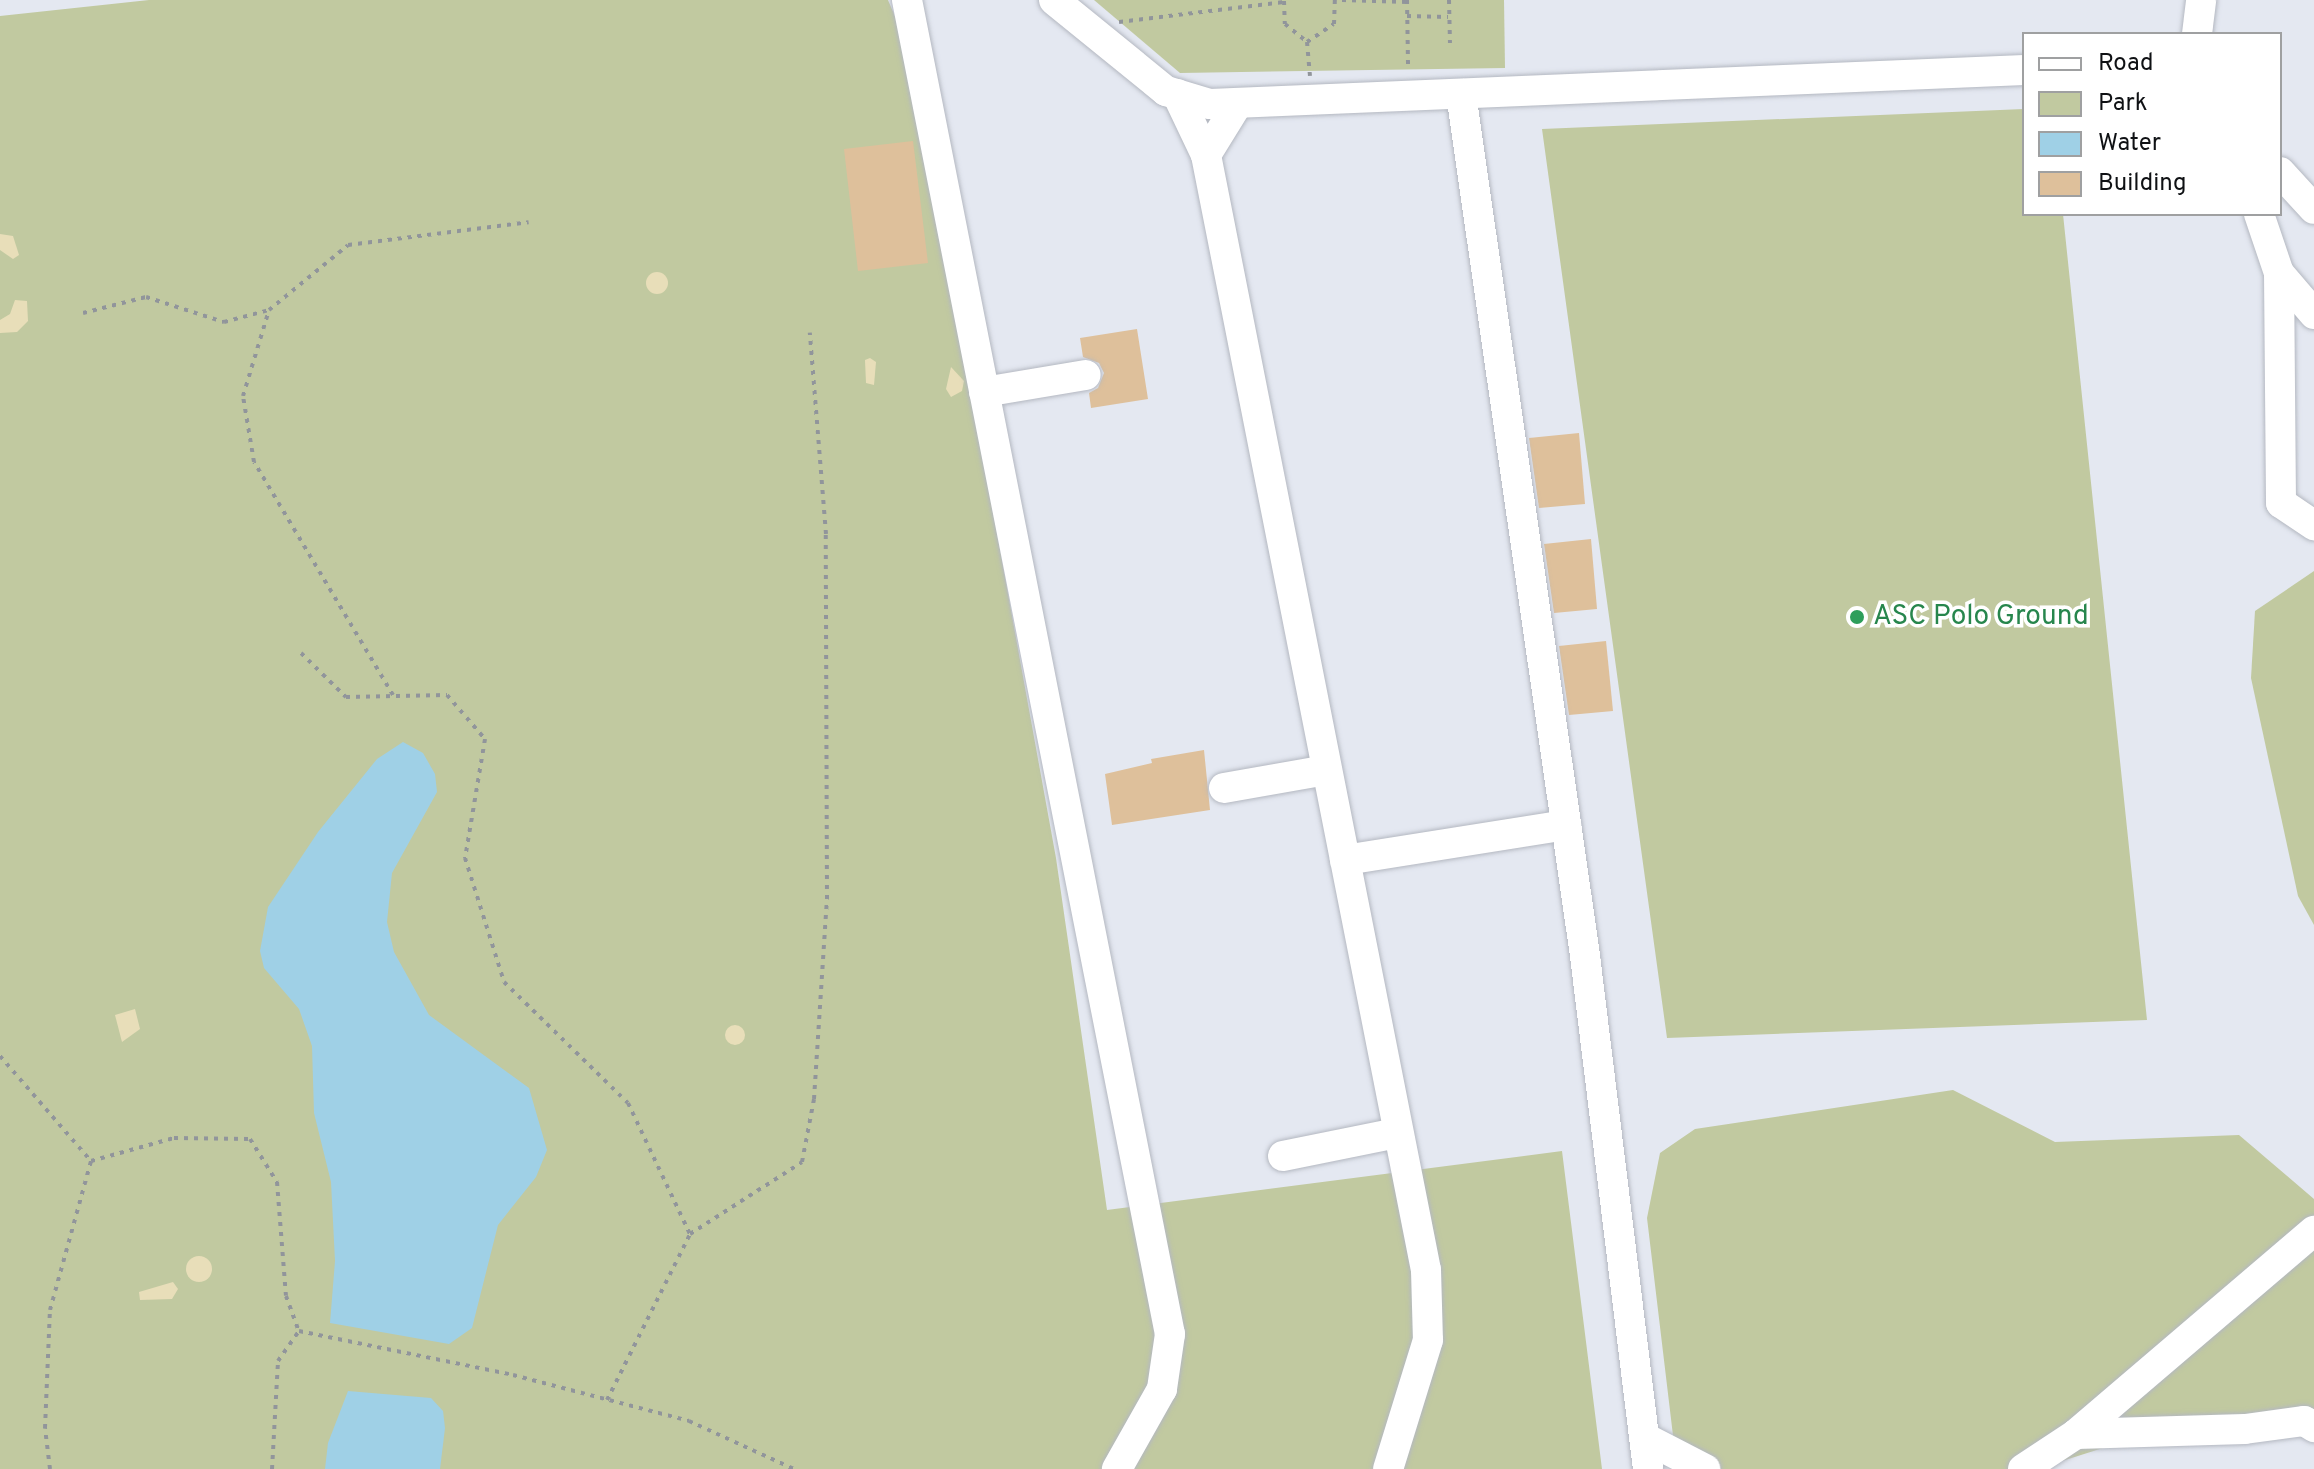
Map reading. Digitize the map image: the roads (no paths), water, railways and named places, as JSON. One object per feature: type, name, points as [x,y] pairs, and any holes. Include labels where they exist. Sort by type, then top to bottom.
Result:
[{"type":"lane","points":[[907,0],[1170,1334],[1162,1389],[1117,1469]]},
{"type":"lane","points":[[1054,0],[1177,94],[1210,104],[2022,70]]},
{"type":"lane","points":[[2197,32],[2201,0]]},
{"type":"lane","points":[[1177,94],[1206,155],[1426,1270],[1430,1316],[1419,1380],[1388,1469]]},
{"type":"lane","points":[[1461,94],[1566,825],[1648,1469]]},
{"type":"lane","points":[[1206,155],[1238,103]]},
{"type":"lane","points":[[2282,174],[2314,209]]},
{"type":"lane","points":[[2260,216],[2279,273],[2281,503],[2314,525]]},
{"type":"lane","points":[[2279,273],[2314,314]]},
{"type":"lane","points":[[984,392],[1086,375]]},
{"type":"lane","points":[[1224,788],[1326,770]]},
{"type":"lane","points":[[1345,860],[1566,825]]},
{"type":"lane","points":[[1283,1156],[1397,1133]]},
{"type":"lane","points":[[2023,1469],[2076,1434],[2314,1231]]},
{"type":"lane","points":[[2076,1434],[2245,1429],[2304,1421],[2314,1427]]},
{"type":"lane","points":[[1645,1438],[1705,1469]]},
{"type":"water","points":[[403,742],[423,753],[435,774],[437,792],[392,873],[387,922],[394,952],[429,1015],[529,1088],[547,1150],[536,1177],[498,1225],[472,1328],[449,1344],[330,1323],[335,1261],[331,1182],[314,1113],[312,1046],[299,1009],[264,968],[260,951],[268,907],[318,832],[377,759]]},
{"type":"water","points":[[348,1391],[431,1398],[443,1411],[445,1428],[440,1469],[325,1469],[328,1443]]},
{"type":"place","name":"ASC Polo Ground","points":[[1857,617]]}]
